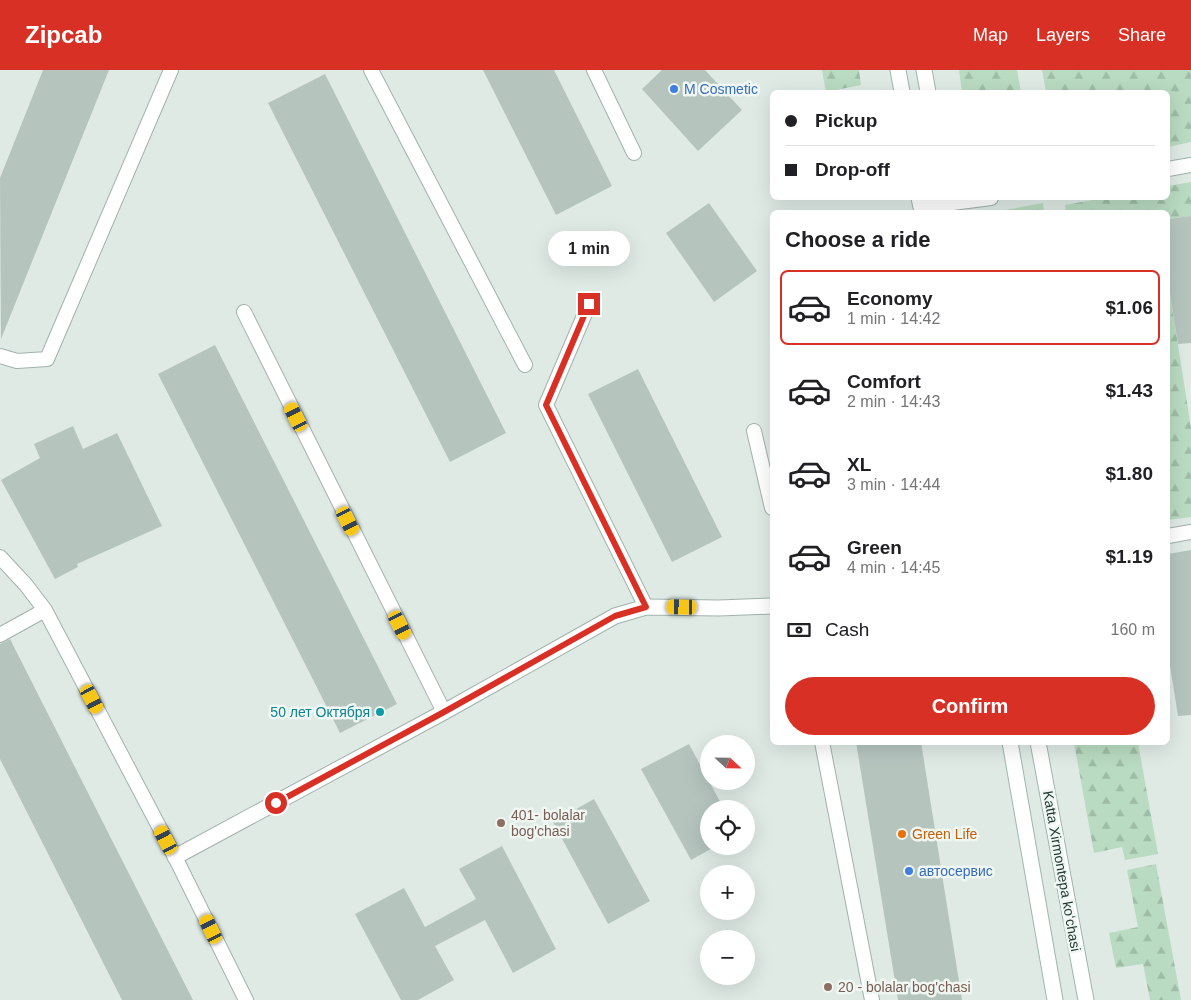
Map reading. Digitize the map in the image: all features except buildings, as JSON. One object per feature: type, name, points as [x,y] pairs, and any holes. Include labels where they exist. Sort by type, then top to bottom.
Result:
[{"type":"street","points":[[898,70],[902,90]]},
{"type":"street","points":[[924,70],[928,90]]},
{"type":"street","points":[[175,858],[444,712],[615,616],[646,607],[719,608],[770,606]]},
{"type":"street","points":[[1011,745],[1055,1000]]},
{"type":"street","name":"Katta Xirmontepa koʻchasi","points":[[1039,745],[1086,1000]]},
{"type":"lane","points":[[0,356],[17,361],[47,359],[171,70]]},
{"type":"lane","points":[[371,70],[525,365]]},
{"type":"lane","points":[[594,70],[634,153]]},
{"type":"lane","points":[[1170,169],[1191,165]]},
{"type":"lane","points":[[920,206],[976,200]]},
{"type":"lane","points":[[589,304],[546,405],[646,607]]},
{"type":"lane","points":[[244,312],[444,712]]},
{"type":"lane","points":[[754,431],[770,499]]},
{"type":"lane","points":[[1170,536],[1191,532]]},
{"type":"lane","points":[[0,557],[26,585],[45,610],[175,858],[246,1000]]},
{"type":"lane","points":[[0,635],[45,610]]},
{"type":"lane","points":[[823,745],[872,1000]]},
{"type":"green space","points":[[822,70],[859,70],[861,85],[826,90]]},
{"type":"green space","points":[[959,70],[1017,70],[1021,90],[962,90]]},
{"type":"green space","points":[[1042,70],[1191,70],[1191,142],[1170,147],[1170,90],[1046,90]]},
{"type":"green space","points":[[1191,182],[1191,216],[1170,219],[1170,210],[1066,210],[1065,205],[1093,200],[1170,200],[1170,186]]},
{"type":"green space","points":[[1043,203],[1044,210],[1005,210]]},
{"type":"green space","points":[[1170,294],[1191,428],[1191,517],[1170,520]]},
{"type":"green space","points":[[1074,745],[1138,745],[1158,854],[1125,860],[1122,847],[1094,853]]},
{"type":"green space","points":[[1156,864],[1181,1000],[1150,1000],[1143,964],[1116,968],[1109,933],[1138,927],[1127,870]]},
{"type":"place","name":"M Cosmetic","points":[[674,89]]},
{"type":"place","name":"50 лет Октября","points":[[380,712]]},
{"type":"place","name":"401- bolalar bog'chasi","points":[[501,823]]},
{"type":"place","name":"Green Life","points":[[902,834]]},
{"type":"place","name":"автосервис","points":[[909,871]]},
{"type":"place","name":"20 - bolalar bog'chasi","points":[[828,987]]},
{"type":"route","points":[[276,803],[615,616],[646,607],[546,405],[589,304]]}]
